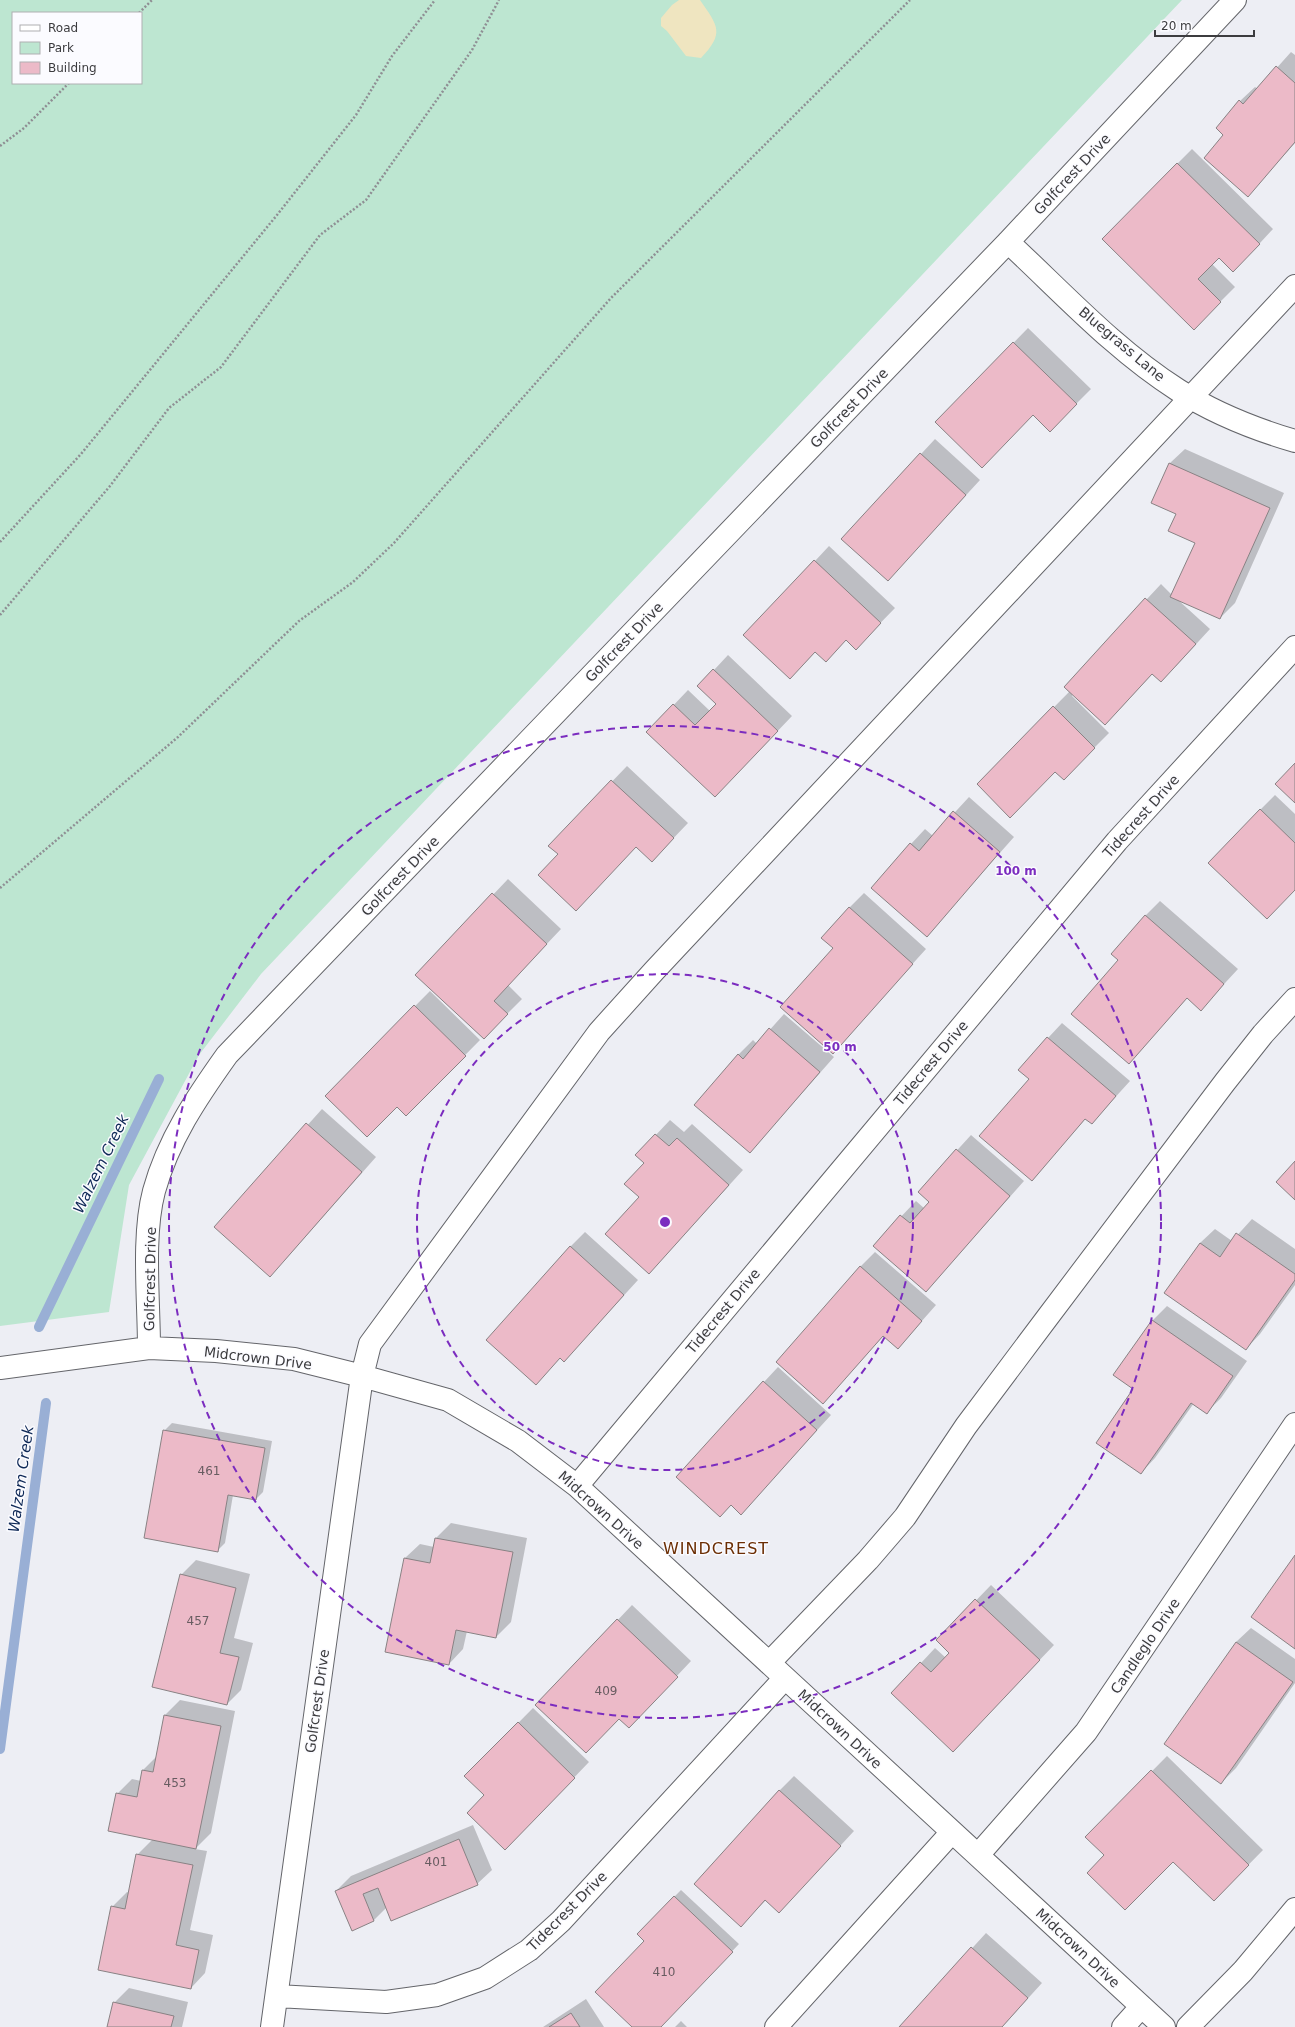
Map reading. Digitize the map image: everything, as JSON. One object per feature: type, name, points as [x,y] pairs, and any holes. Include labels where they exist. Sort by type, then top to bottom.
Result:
[{"type":"street","name":"Golfcrest Drive","points":[[149,1348],[148,1240],[154,1191],[174,1138],[198,1095],[227,1055],[1008,242],[1235,0]]},
{"type":"street","name":"Bluegrass Lane","points":[[1008,242],[1134,358],[1179,390],[1220,413],[1265,432],[1295,441]]},
{"type":"street","name":"Golfcrest Drive","points":[[272,2027],[362,1376],[370,1344],[599,1032],[1190,396],[1295,286]]},
{"type":"street","name":"Tidecrest Drive","points":[[577,1486],[1117,841],[1295,647]]},
{"type":"street","points":[[769,1663],[868,1560],[905,1517],[966,1426],[1162,1165],[1263,1034],[1295,999]]},
{"type":"street","name":"Midcrown Drive","points":[[0,1368],[149,1348],[216,1351],[294,1359],[448,1400],[518,1441],[577,1486],[1164,2027]]},
{"type":"street","name":"Candleglo Drive","points":[[978,1855],[1086,1732],[1295,1424]]},
{"type":"street","name":"Tidecrest Drive","points":[[276,1996],[386,2002],[437,1995],[485,1978],[529,1950],[560,1921],[785,1678]]},
{"type":"street","points":[[776,2027],[952,1832]]},
{"type":"street","points":[[1188,2027],[1243,1971],[1295,1909]]},
{"type":"street","points":[[1123,2027],[1142,2007]]},
{"type":"path","points":[[140,12],[152,0]]},
{"type":"path","points":[[0,542],[81,454],[277,215],[356,115],[392,56],[435,0]]},
{"type":"path","points":[[0,615],[110,486],[169,408],[221,367],[320,235],[366,200],[472,50],[499,0]]},
{"type":"path","points":[[0,888],[178,737],[299,621],[353,582],[389,548],[611,298],[910,0]]},
{"type":"path","points":[[0,146],[24,128],[68,84]]},
{"type":"green space","points":[[0,0],[1182,0],[261,974],[199,1055],[129,1185],[109,1312],[0,1326]]},
{"type":"sand","points":[[679,0],[700,0],[715,23],[716,36],[714,42],[701,58],[686,56],[667,31],[661,26],[661,18],[672,5]]},
{"type":"building","points":[[1276,66],[1295,83],[1295,142],[1248,197],[1204,158],[1223,135],[1216,128],[1239,100],[1243,104]]},
{"type":"building","points":[[1177,163],[1260,244],[1233,272],[1219,258],[1198,279],[1221,302],[1194,330],[1102,239]]},
{"type":"building","points":[[1013,342],[1077,404],[1050,432],[1033,415],[982,468],[935,422]]},
{"type":"building","points":[[920,453],[966,495],[888,581],[841,539]]},
{"type":"building","points":[[1169,463],[1270,508],[1220,619],[1170,597],[1195,543],[1168,531],[1176,514],[1151,503]]},
{"type":"building","points":[[814,560],[881,623],[856,650],[846,640],[826,662],[815,652],[790,679],[743,635]]},
{"type":"building","points":[[1145,598],[1196,644],[1161,682],[1152,674],[1105,725],[1064,687]]},
{"type":"building","points":[[713,669],[778,731],[715,797],[646,732],[673,704],[695,725],[716,704],[697,686]]},
{"type":"building","points":[[1053,706],[1095,748],[1064,780],[1055,772],[1010,818],[977,784]]},
{"type":"building","points":[[1295,763],[1295,803],[1275,784]]},
{"type":"building","points":[[611,780],[674,838],[652,862],[636,847],[576,911],[538,875],[558,854],[548,846]]},
{"type":"building","points":[[1260,809],[1295,843],[1295,890],[1267,919],[1208,863]]},
{"type":"building","points":[[953,811],[1000,852],[927,937],[871,888],[910,843],[919,851]]},
{"type":"building","points":[[492,893],[547,944],[494,1001],[508,1014],[484,1039],[415,975]]},
{"type":"building","points":[[849,907],[913,964],[833,1054],[780,1007],[833,948],[821,938]]},
{"type":"building","points":[[1145,915],[1224,984],[1201,1011],[1187,998],[1129,1064],[1071,1014],[1118,960],[1111,954]]},
{"type":"building","points":[[414,1005],[466,1056],[406,1116],[397,1107],[367,1137],[325,1096]]},
{"type":"building","points":[[769,1028],[820,1072],[750,1153],[694,1105],[738,1054],[743,1059]]},
{"type":"building","points":[[1047,1037],[1116,1096],[1092,1124],[1085,1119],[1032,1181],[979,1136],[1029,1079],[1018,1070]]},
{"type":"building","points":[[306,1123],[362,1172],[270,1277],[214,1227]]},
{"type":"building","points":[[655,1134],[669,1146],[677,1138],[729,1185],[649,1274],[605,1234],[639,1197],[624,1184],[644,1163],[635,1155]]},
{"type":"building","points":[[956,1149],[1010,1196],[926,1292],[873,1246],[900,1215],[910,1223],[929,1202],[918,1192]]},
{"type":"building","points":[[1295,1161],[1295,1200],[1276,1182]]},
{"type":"building","points":[[1236,1233],[1295,1274],[1295,1280],[1246,1350],[1164,1293],[1200,1243],[1220,1257]]},
{"type":"building","points":[[570,1246],[624,1295],[564,1362],[560,1358],[536,1385],[486,1340]]},
{"type":"building","points":[[860,1266],[922,1321],[898,1349],[883,1336],[823,1404],[776,1362]]},
{"type":"building","points":[[1152,1320],[1233,1376],[1207,1414],[1191,1403],[1141,1474],[1096,1443],[1133,1389],[1113,1375]]},
{"type":"building","points":[[763,1381],[817,1430],[741,1515],[731,1505],[720,1517],[676,1477]]},
{"type":"building","points":[[163,1430],[265,1448],[256,1500],[228,1495],[218,1552],[144,1538]]},
{"type":"building","points":[[435,1538],[513,1552],[496,1638],[456,1630],[449,1665],[385,1652],[404,1558],[430,1563]]},
{"type":"building","points":[[1295,1555],[1295,1649],[1251,1617]]},
{"type":"building","points":[[180,1574],[236,1588],[220,1653],[239,1657],[227,1705],[152,1687]]},
{"type":"building","points":[[975,1599],[1040,1660],[953,1752],[891,1693],[920,1662],[931,1672],[949,1653],[936,1640]]},
{"type":"building","points":[[617,1619],[678,1677],[629,1728],[619,1719],[586,1753],[535,1705]]},
{"type":"building","points":[[1236,1642],[1293,1682],[1221,1784],[1164,1744]]},
{"type":"building","points":[[164,1715],[221,1726],[196,1849],[108,1831],[116,1793],[137,1797],[142,1770],[153,1772]]},
{"type":"building","points":[[518,1722],[575,1778],[505,1850],[467,1813],[484,1795],[464,1776]]},
{"type":"building","points":[[1151,1770],[1249,1865],[1214,1901],[1173,1862],[1125,1910],[1087,1873],[1104,1855],[1085,1837]]},
{"type":"building","points":[[779,1790],[841,1846],[779,1913],[765,1900],[741,1927],[694,1884]]},
{"type":"building","points":[[459,1839],[478,1885],[391,1921],[378,1888],[363,1894],[374,1921],[352,1931],[335,1891]]},
{"type":"building","points":[[136,1854],[193,1865],[176,1945],[199,1950],[191,1989],[98,1970],[111,1906],[125,1909]]},
{"type":"building","points":[[674,1896],[733,1952],[661,2027],[632,2027],[595,1992],[644,1941],[637,1934]]},
{"type":"building","points":[[971,1947],[1028,1998],[1002,2027],[899,2027]]},
{"type":"building","points":[[113,2002],[174,2016],[171,2027],[107,2027]]},
{"type":"building","points":[[571,2013],[580,2027],[549,2027]]},
{"type":"waterway","name":"Walzem Creek","points":[[39,1327],[159,1079]]},
{"type":"waterway","name":"Walzem Creek","points":[[0,1749],[46,1403]]},
{"type":"district","name":"WINDCREST","points":[[716,1548]]}]
